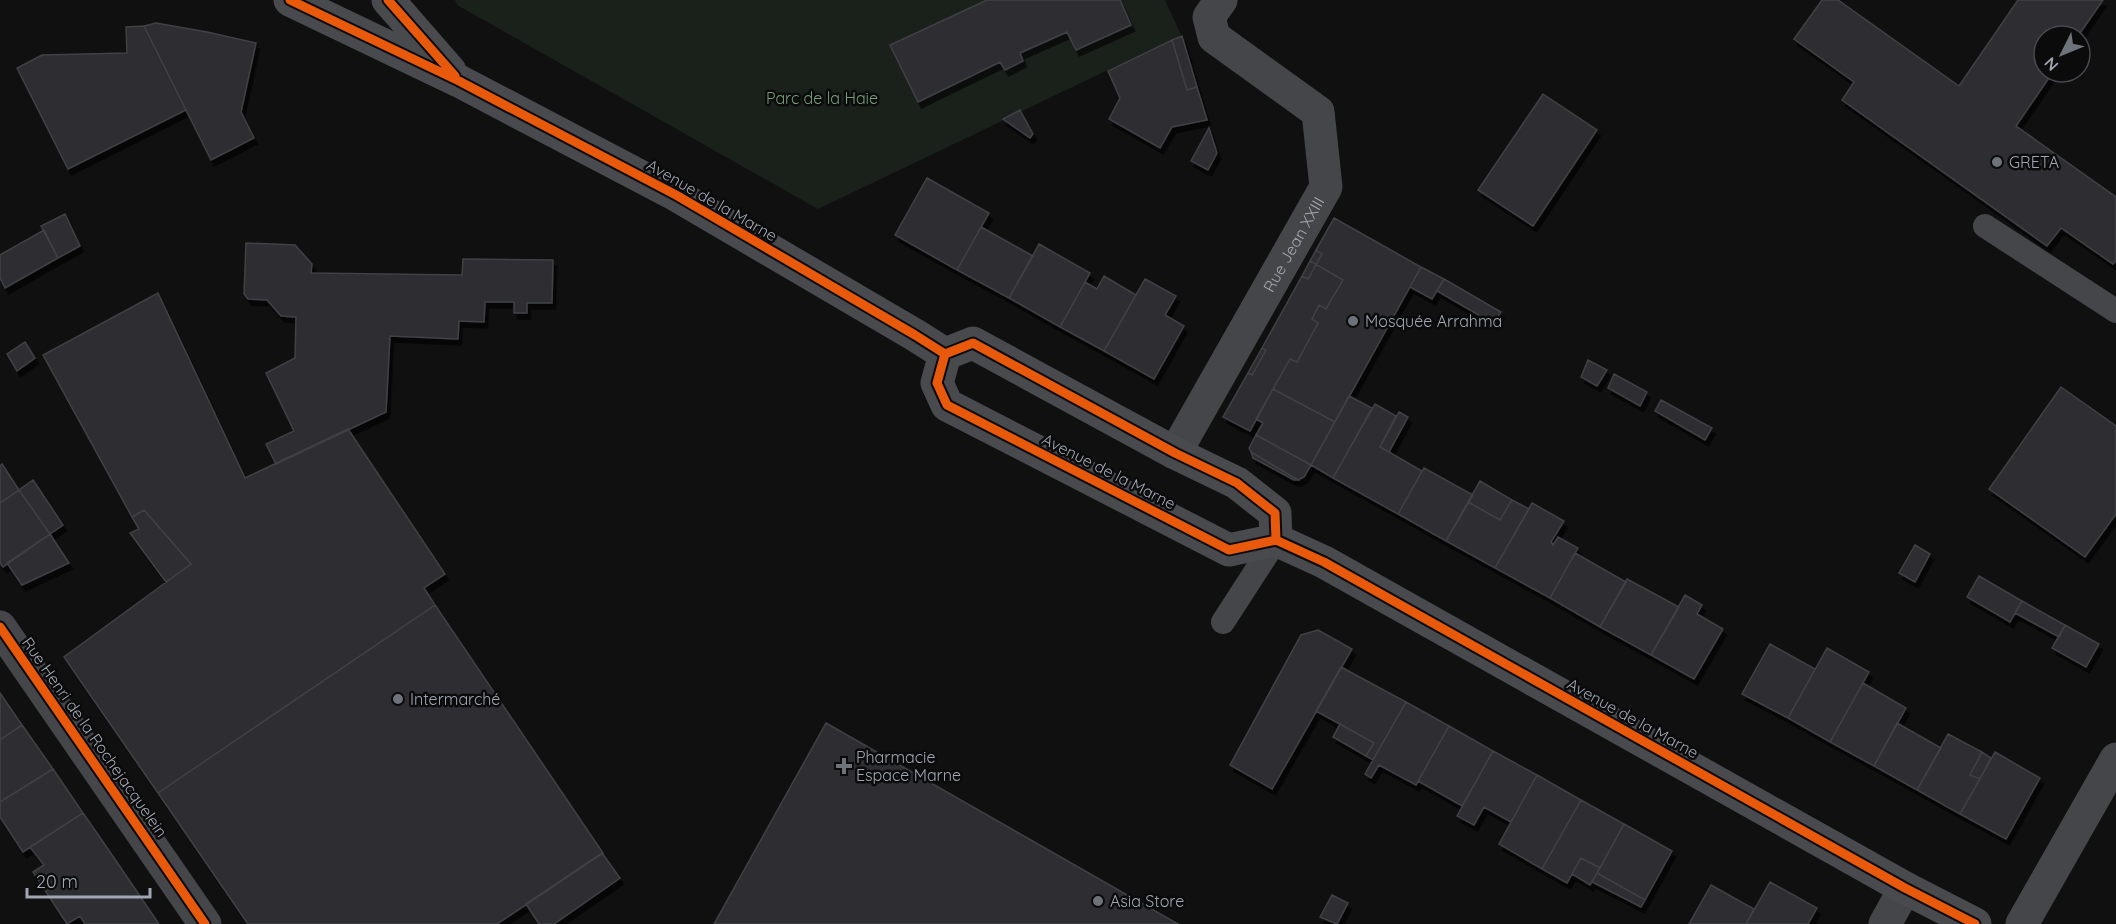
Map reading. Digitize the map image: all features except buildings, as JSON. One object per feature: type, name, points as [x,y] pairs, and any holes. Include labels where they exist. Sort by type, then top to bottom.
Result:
[{"type":"main road","name":"Avenue de la Marne","points":[[291,0],[459,81],[676,195],[915,335],[945,354],[937,382],[947,405],[1229,550],[1276,540],[1324,562],[1905,888],[1975,924]]},
{"type":"main road","points":[[388,0],[459,81]]},
{"type":"main road","points":[[945,354],[973,343],[1175,453],[1237,483],[1275,513],[1276,540]]},
{"type":"street","name":"Rue Jean XXIII","points":[[1175,453],[1326,187],[1318,112],[1214,37],[1209,17],[1221,0]]},
{"type":"street","name":"Rue Henri de la Rochejacquelein","points":[[0,627],[205,924]]},
{"type":"street","points":[[2022,924],[2116,759]]},
{"type":"street","points":[[1885,924],[1905,888]]},
{"type":"lane","points":[[1985,226],[2116,310]]},
{"type":"lane","points":[[1223,622],[1276,540]]},
{"type":"green space","name":"Parc de la Haie","points":[[455,0],[1165,0],[1181,35],[818,209],[457,5]]},
{"type":"cycle path","points":[[290,0],[459,81],[676,195],[945,354]]},
{"type":"cycle path","points":[[388,0],[455,76]]},
{"type":"cycle path","points":[[945,354],[973,343],[1175,453],[1237,483],[1275,513],[1276,540]]},
{"type":"cycle path","points":[[945,354],[937,383],[947,405],[1229,550],[1276,540],[1324,562],[1905,888],[1975,924]]},
{"type":"cycle path","points":[[0,627],[205,924]]},
{"type":"place","name":"GRETA","points":[[1997,162]]},
{"type":"place","name":"Mosquée Arrahma","points":[[1353,321]]},
{"type":"place","name":"Intermarché","points":[[398,699]]},
{"type":"place","name":"Pharmacie Espace Marne","points":[[844,766]]},
{"type":"place","name":"Asia Store","points":[[1098,901]]}]
